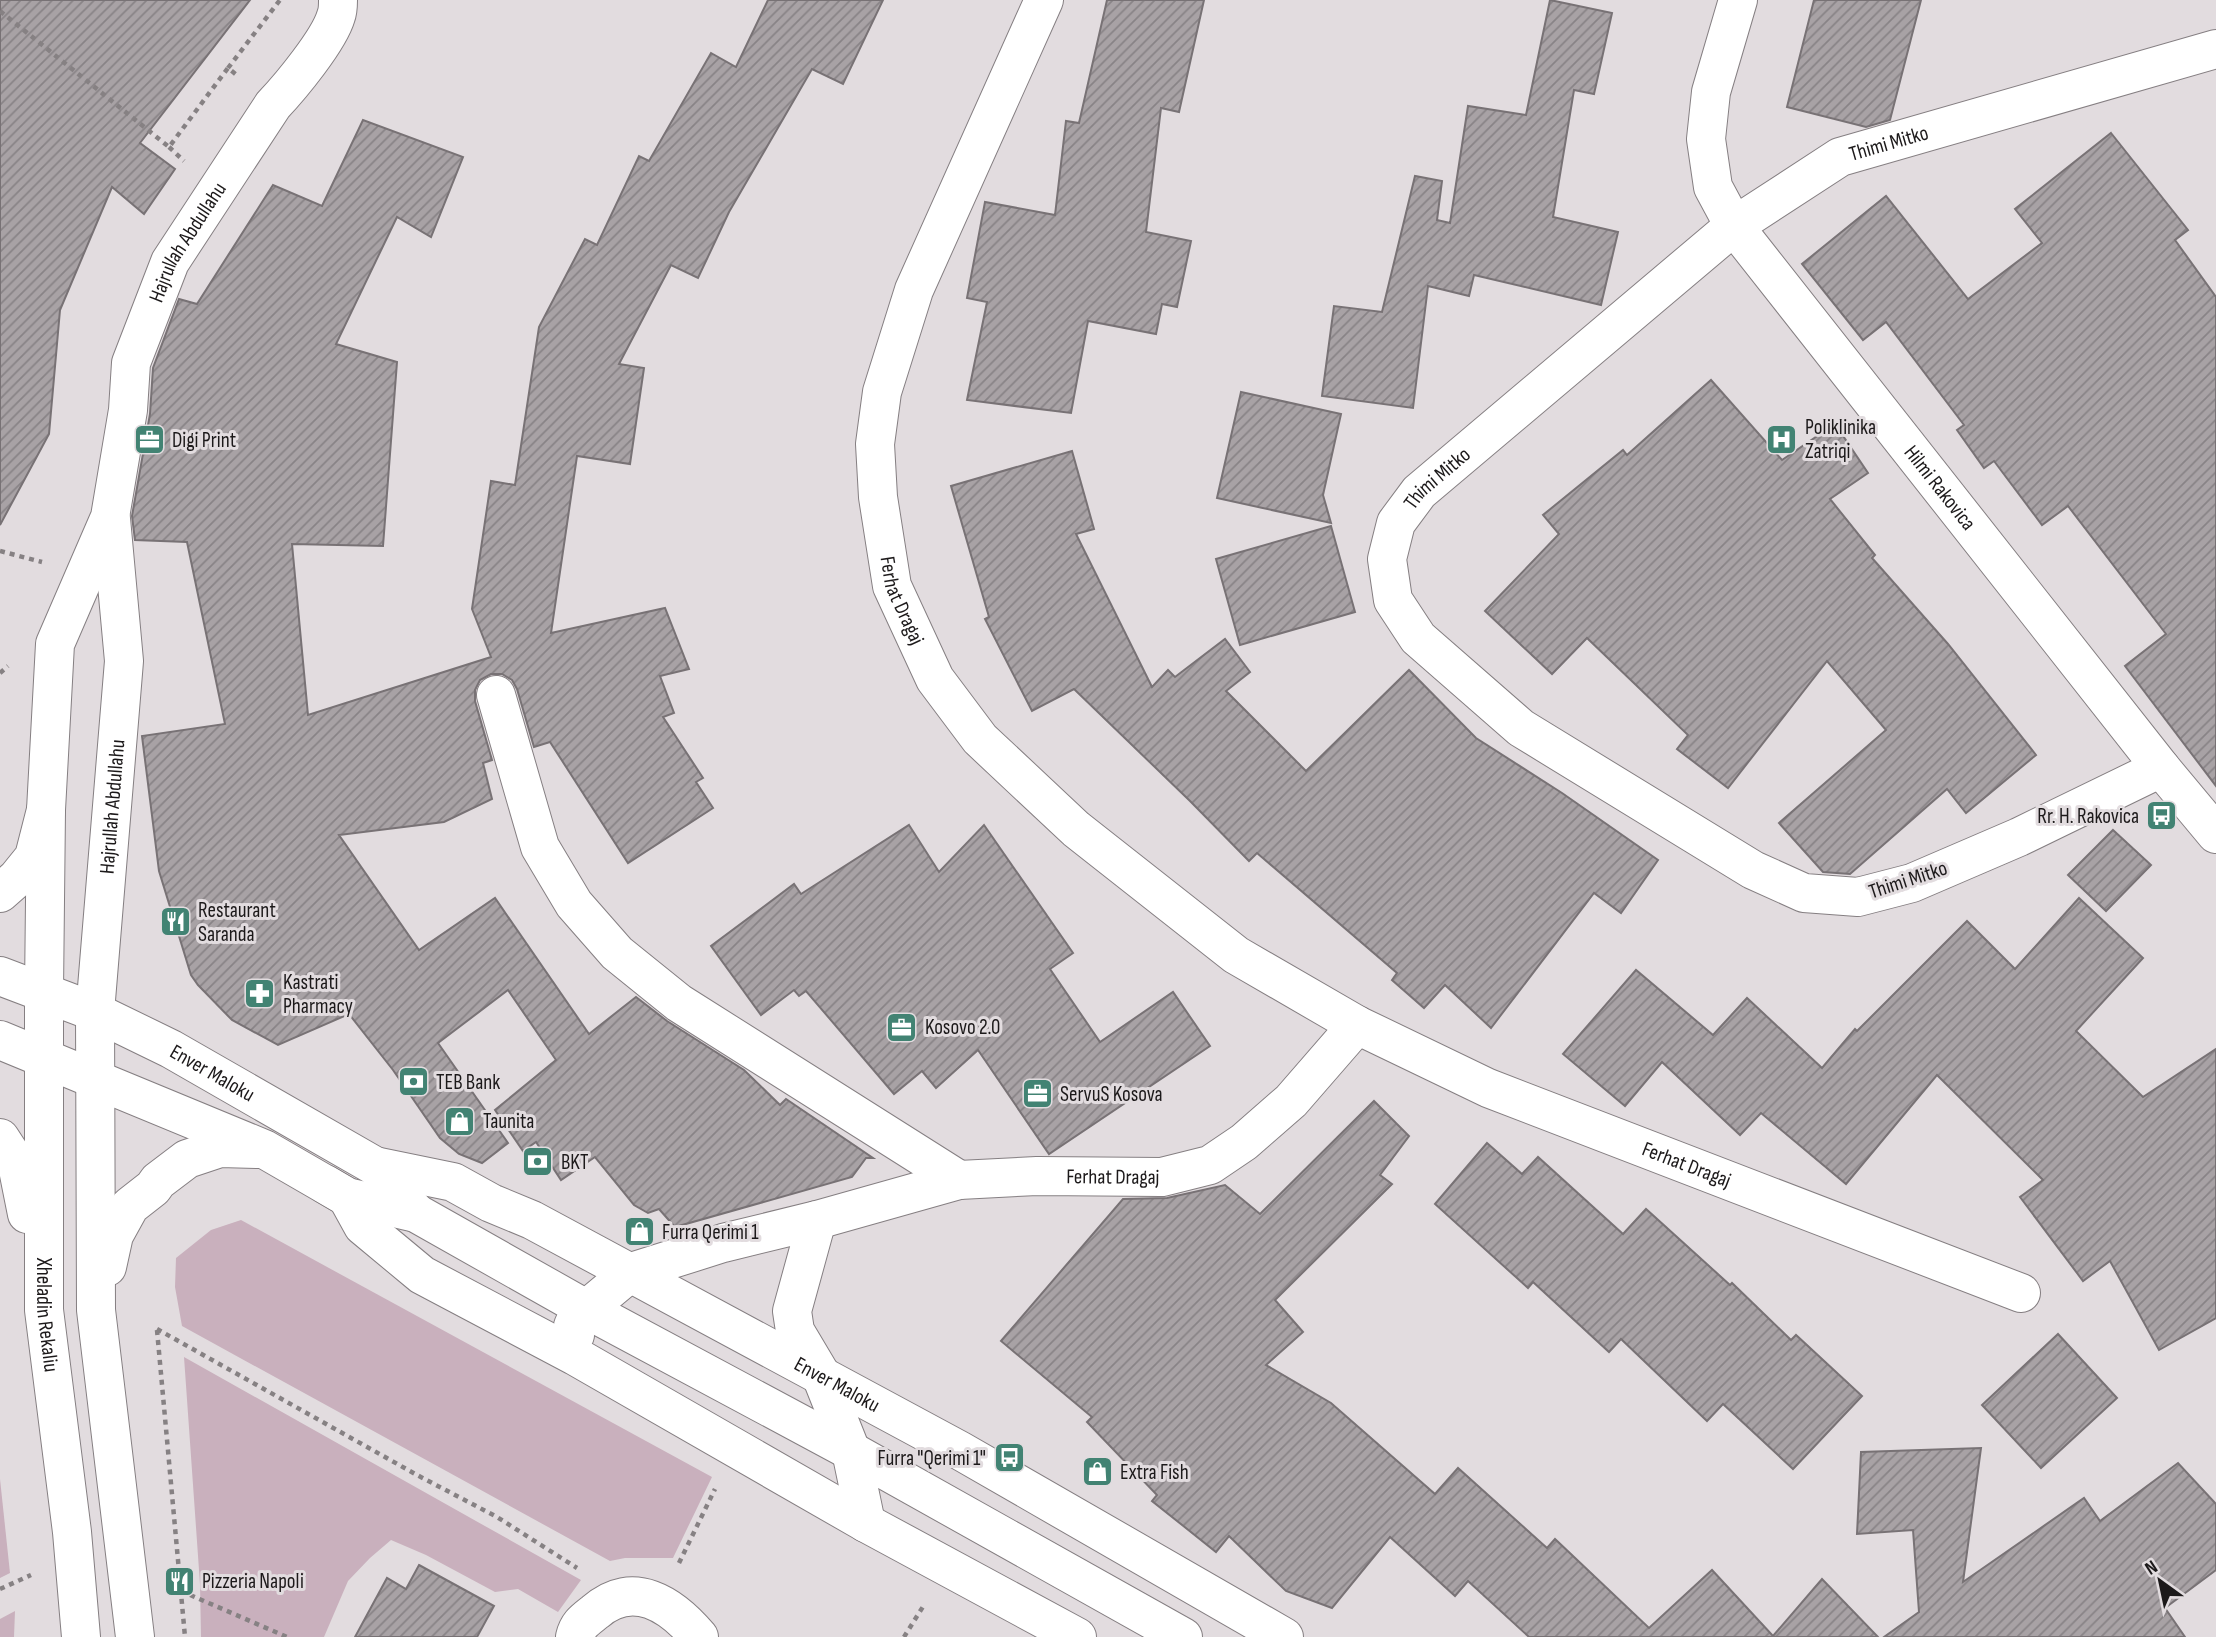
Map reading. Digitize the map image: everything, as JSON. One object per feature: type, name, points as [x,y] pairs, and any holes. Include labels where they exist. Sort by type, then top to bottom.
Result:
[{"type":"street","name":"Hajrullah Abdullahu","points":[[44,992],[46,810],[55,645],[110,517],[128,410],[131,363],[170,262],[273,106],[292,86],[328,33],[337,16],[338,0]]},
{"type":"street","name":"Ferhat Dragaj","points":[[1044,0],[914,290],[882,392],[875,444],[877,497],[892,586],[935,679],[980,739],[1076,829],[1236,955],[1357,1025],[1488,1088],[2021,1293]]},
{"type":"street","name":"Hilmi Rakovica","points":[[1738,0],[1711,92],[1706,139],[1713,187],[1734,226],[2216,834]]},
{"type":"street","name":"Thimi Mitko","points":[[2161,768],[2020,837],[1912,883],[1858,897],[1804,893],[1754,870],[1521,728],[1418,638],[1394,600],[1387,559],[1396,523],[1419,492],[1734,226],[1840,157],[2216,49]]},
{"type":"street","name":"Hajrullah Abdullahu","points":[[95,1012],[124,661],[110,517]]},
{"type":"street","points":[[496,695],[540,847],[574,904],[617,953],[679,1003],[959,1180]]},
{"type":"street","points":[[0,893],[34,857],[46,810]]},
{"type":"street","name":"Enver Maloku","points":[[0,976],[95,1012],[171,1049],[375,1166],[453,1182],[491,1203],[532,1220],[959,1450],[1284,1637]]},
{"type":"street","name":"Xheladin Rekaliu","points":[[44,992],[44,1310],[72,1532],[80,1637]]},
{"type":"street","points":[[95,1012],[96,1310],[135,1637]]},
{"type":"street","name":"Ferhat Dragaj","points":[[631,1272],[723,1243],[959,1180],[1037,1176],[1162,1177],[1210,1165],[1244,1142],[1291,1101],[1357,1025]]},
{"type":"street","name":"Enver Maloku","points":[[0,1040],[264,1149],[347,1197],[416,1213],[586,1309],[851,1451],[1183,1637]]},
{"type":"street","points":[[0,1138],[17,1164],[44,1310]]},
{"type":"street","points":[[96,1310],[114,1235],[130,1206],[187,1160],[220,1148],[264,1149]]},
{"type":"street","name":"Enver Maloku","points":[[375,1166],[416,1213]]},
{"type":"street","name":"Enver Maloku","points":[[347,1197],[363,1226],[422,1275],[575,1356],[866,1523],[1077,1637]]},
{"type":"street","points":[[817,1220],[792,1311],[795,1331],[820,1373],[851,1451],[866,1523]]},
{"type":"street","points":[[575,1356],[573,1326],[577,1317],[631,1272]]},
{"type":"street","points":[[575,1637],[578,1626],[601,1606],[639,1598],[687,1622],[699,1637]]},
{"type":"path","points":[[0,10],[169,147],[280,0]]},
{"type":"path","points":[[228,68],[273,106]]},
{"type":"path","points":[[0,551],[44,563]]},
{"type":"path","points":[[0,660],[7,666]]},
{"type":"path","points":[[185,1637],[157,1329],[639,1598],[678,1566],[721,1479]]},
{"type":"path","points":[[0,1590],[41,1570]]},
{"type":"path","points":[[181,1591],[287,1637]]},
{"type":"path","points":[[904,1637],[929,1596]]},
{"type":"shaded area","points":[[241,1220],[712,1477],[673,1558],[625,1558],[610,1561],[182,1326],[175,1287],[176,1258],[211,1230]]},
{"type":"shaded area","points":[[184,1357],[581,1580],[558,1612],[518,1589],[495,1592],[426,1555],[391,1540],[348,1581],[324,1637],[201,1637],[200,1584]]},
{"type":"shaded area","points":[[0,1479],[10,1573],[0,1578]]},
{"type":"shaded area","points":[[15,1611],[14,1637],[0,1637],[0,1619]]},
{"type":"building","points":[[0,0],[250,0],[140,143],[175,169],[144,214],[112,187],[60,310],[49,434],[0,525]]},
{"type":"building","points":[[768,0],[883,0],[843,84],[812,69],[729,212],[698,278],[671,265],[619,364],[644,368],[630,464],[577,456],[551,633],[665,608],[689,669],[660,676],[674,713],[663,717],[703,778],[696,782],[713,808],[628,863],[550,742],[534,747],[512,680],[502,674],[491,674],[480,680],[475,690],[475,701],[492,760],[483,763],[492,799],[444,822],[339,835],[419,950],[495,898],[589,1034],[636,997],[667,1021],[744,1070],[780,1105],[786,1099],[873,1158],[866,1158],[852,1177],[675,1227],[659,1209],[648,1213],[634,1205],[595,1157],[561,1180],[536,1142],[523,1151],[495,1110],[556,1060],[508,990],[438,1043],[508,1143],[482,1163],[459,1154],[440,1138],[393,1070],[349,1014],[278,1045],[232,1020],[198,985],[191,975],[159,871],[142,736],[225,724],[187,542],[135,540],[132,516],[150,414],[153,368],[179,299],[197,304],[273,185],[322,206],[363,120],[463,157],[431,237],[397,217],[336,344],[397,362],[383,546],[292,544],[308,715],[491,657],[472,609],[491,481],[515,485],[539,327],[585,239],[597,245],[639,156],[649,161],[711,53],[736,67]]},
{"type":"building","points":[[1107,0],[1204,0],[1179,112],[1161,108],[1146,232],[1191,241],[1177,307],[1162,304],[1156,334],[1088,321],[1071,413],[967,400],[987,302],[967,298],[985,202],[1055,215],[1066,121],[1079,123]]},
{"type":"building","points":[[1550,0],[1612,13],[1594,94],[1574,90],[1553,217],[1618,232],[1601,305],[1474,275],[1469,296],[1428,286],[1413,408],[1322,396],[1334,306],[1382,312],[1415,176],[1442,181],[1437,220],[1450,223],[1468,106],[1526,115]]},
{"type":"building","points":[[1814,0],[1921,0],[1890,120],[1866,127],[1787,107]]},
{"type":"building","points":[[2111,133],[2188,230],[2175,240],[2216,297],[2216,786],[2125,666],[2166,634],[2068,506],[2042,525],[1994,461],[1984,468],[1957,430],[1964,425],[1886,322],[1863,340],[1802,264],[1886,196],[1968,299],[2042,243],[2015,209]]},
{"type":"building","points":[[1711,380],[1782,460],[1835,424],[1868,473],[1830,499],[1875,555],[1872,558],[1948,644],[2036,755],[1966,813],[1947,789],[1850,874],[1823,872],[1779,823],[1886,730],[1827,661],[1728,788],[1677,749],[1688,735],[1587,638],[1552,674],[1485,611],[1559,534],[1543,515],[1623,450],[1627,455]]},
{"type":"building","points":[[1241,392],[1341,414],[1323,495],[1331,523],[1217,498]]},
{"type":"building","points":[[1072,451],[1094,529],[1076,534],[1152,687],[1168,670],[1175,677],[1225,639],[1250,672],[1226,691],[1306,771],[1409,670],[1476,738],[1562,793],[1658,860],[1621,913],[1594,893],[1491,1028],[1445,985],[1424,1008],[1392,980],[1397,973],[1257,853],[1249,861],[1074,689],[1032,711],[985,619],[989,617],[951,486]]},
{"type":"building","points":[[1331,526],[1355,612],[1240,645],[1216,559]]},
{"type":"building","points":[[909,825],[939,872],[984,825],[1073,953],[1050,969],[1100,1042],[1173,992],[1210,1046],[1049,1154],[978,1050],[936,1088],[922,1071],[894,1094],[806,991],[799,996],[794,990],[761,1015],[711,946],[794,884],[801,894]]},
{"type":"building","points":[[2113,830],[2151,865],[2106,911],[2068,875]]},
{"type":"building","points":[[2079,898],[2143,958],[2076,1031],[2143,1097],[2216,1049],[2216,1318],[2159,1350],[2110,1261],[2083,1281],[2020,1197],[2043,1180],[1937,1075],[1846,1184],[1761,1113],[1740,1135],[1662,1062],[1625,1106],[1563,1054],[1636,970],[1713,1035],[1747,998],[1822,1068],[1855,1029],[1857,1031],[1967,921],[2015,969]]},
{"type":"building","points":[[1374,1101],[1409,1136],[1380,1175],[1392,1184],[1275,1300],[1303,1332],[1266,1365],[1331,1403],[1435,1494],[1458,1468],[1547,1548],[1555,1539],[1649,1628],[1712,1570],[1773,1636],[1822,1579],[1878,1637],[1529,1637],[1468,1581],[1455,1596],[1390,1537],[1332,1608],[1286,1591],[1229,1536],[1216,1552],[1152,1501],[1157,1495],[1087,1422],[1092,1417],[1001,1341],[1123,1199],[1167,1198],[1225,1185],[1260,1214]]},
{"type":"building","points":[[1487,1143],[1522,1174],[1538,1157],[1623,1234],[1646,1209],[1730,1285],[1732,1283],[1791,1340],[1796,1335],[1862,1396],[1793,1469],[1723,1404],[1707,1421],[1621,1339],[1609,1352],[1533,1282],[1528,1288],[1435,1204]]},
{"type":"building","points":[[2058,1334],[2117,1398],[2041,1468],[1982,1405]]},
{"type":"building","points":[[1981,1448],[1963,1582],[2084,1498],[2100,1521],[2178,1463],[2216,1504],[2216,1570],[2165,1608],[2185,1637],[1884,1637],[1919,1612],[1913,1530],[1857,1534],[1861,1452]]},
{"type":"building","points":[[419,1565],[494,1606],[477,1637],[355,1637],[387,1578],[406,1589]]},
{"type":"place","name":"Poliklinika Zatriqi","points":[[1782,439]]},
{"type":"place","name":"Digi Print","points":[[149,440]]},
{"type":"place","name":"Rr. H. Rakovica","points":[[2162,816]]},
{"type":"place","name":"Restaurant Saranda","points":[[175,922]]},
{"type":"place","name":"Kastrati Pharmacy","points":[[260,994]]},
{"type":"place","name":"Kosovo 2.0","points":[[902,1027]]},
{"type":"place","name":"TEB Bank","points":[[413,1082]]},
{"type":"place","name":"ServuS Kosova","points":[[1037,1094]]},
{"type":"place","name":"Taunita","points":[[460,1121]]},
{"type":"place","name":"BKT","points":[[538,1162]]},
{"type":"place","name":"Furra Qerimi 1","points":[[639,1232]]},
{"type":"place","name":"Furra \"Qerimi 1\"","points":[[1009,1458]]},
{"type":"place","name":"Extra Fish","points":[[1097,1472]]},
{"type":"place","name":"Pizzeria Napoli","points":[[179,1581]]}]
